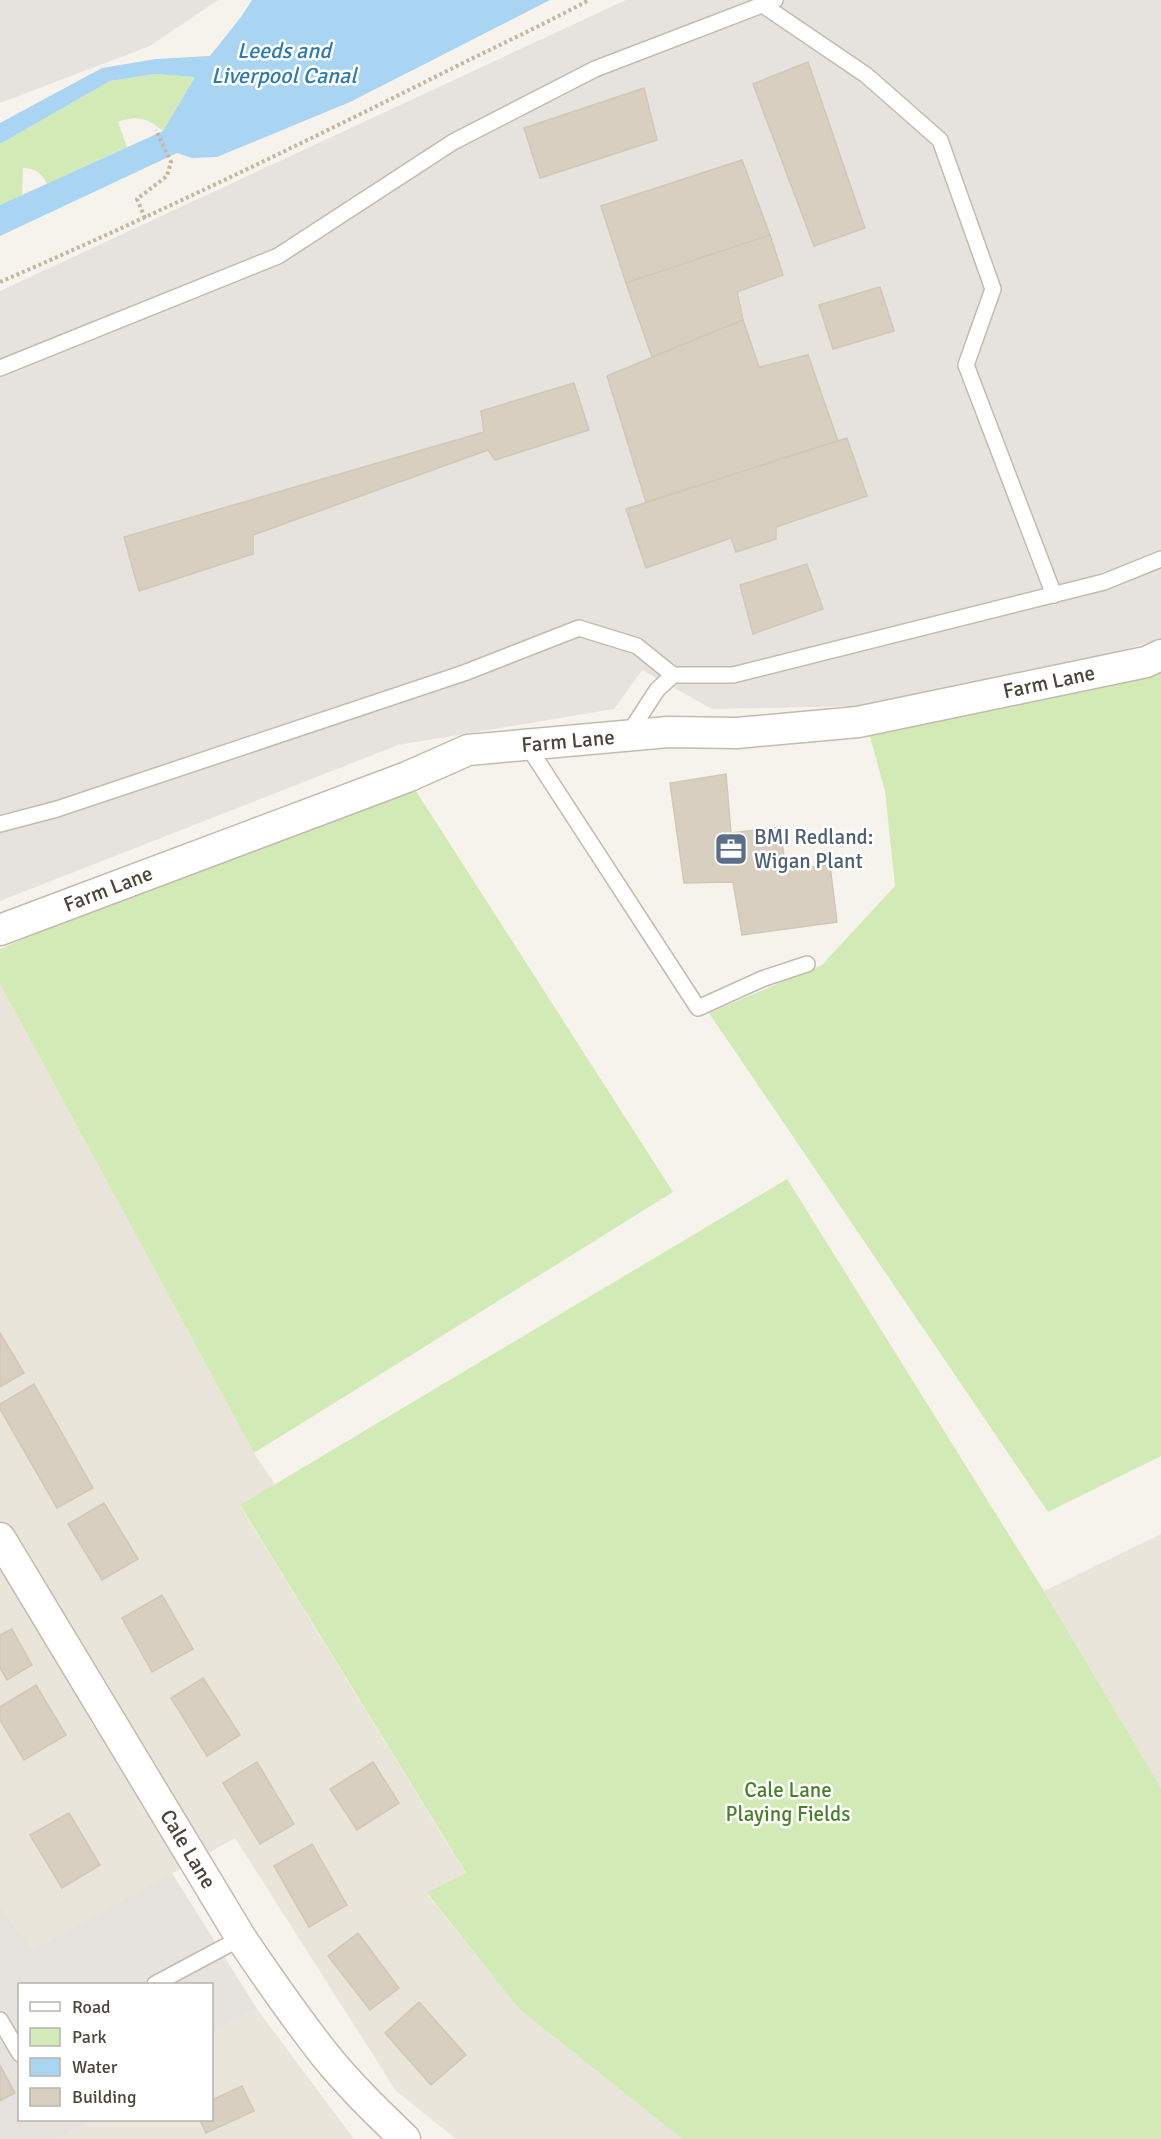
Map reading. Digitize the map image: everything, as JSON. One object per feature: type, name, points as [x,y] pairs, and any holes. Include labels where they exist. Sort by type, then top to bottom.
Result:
[{"type":"street","name":"Farm Lane","points":[[0,930],[407,777],[468,750],[668,732],[737,733],[858,722],[1146,662],[1161,655]]},
{"type":"street","name":"Cale Lane","points":[[0,1538],[241,1938],[284,2001],[326,2055],[367,2102],[405,2139]]},
{"type":"lane","points":[[0,368],[278,256],[453,142],[534,100],[595,69],[769,2],[866,75],[940,140],[993,289],[966,364],[1054,596]]},
{"type":"lane","points":[[0,825],[57,809],[464,673],[579,628],[637,646],[673,675],[733,675],[1054,596],[1104,582],[1161,559]]},
{"type":"lane","points":[[627,736],[657,690],[673,675]]},
{"type":"lane","points":[[527,745],[698,1008],[762,979],[807,964]]},
{"type":"lane","points":[[156,1983],[241,1938]]},
{"type":"lane","points":[[0,2020],[18,2051]]},
{"type":"path","points":[[0,282],[145,218],[301,144],[544,25],[589,0]]},
{"type":"path","points":[[145,218],[137,199],[167,176],[171,162],[156,130]]},
{"type":"shaded area","points":[[0,0],[218,0],[150,46],[0,103]]},
{"type":"shaded area","points":[[626,0],[1161,0],[1161,639],[1018,681],[865,706],[712,709],[642,670],[614,709],[398,745],[0,901],[0,291]]},
{"type":"shaded area","points":[[0,984],[254,1453],[275,1484],[240,1506],[466,1874],[427,1894],[519,2009],[682,2139],[456,2139],[396,2091],[235,1838],[32,1952],[0,1906]]},
{"type":"shaded area","points":[[1161,1534],[1161,1788],[1044,1591]]},
{"type":"shaded area","points":[[172,1873],[257,2009],[213,2031],[213,1983],[18,1983],[18,2121],[93,2121],[56,2139],[0,2139],[0,1906],[32,1951]]},
{"type":"shaded area","points":[[257,2009],[354,2139],[56,2139],[93,2121],[213,2121],[213,2031]]},
{"type":"green space","points":[[155,74],[195,77],[163,131],[142,119],[118,122],[127,147],[47,184],[38,172],[23,168],[22,195],[0,205],[0,144],[110,81]]},
{"type":"green space","points":[[1161,669],[1161,1456],[1048,1512],[709,1013],[822,965],[895,886],[885,791],[869,733]]},
{"type":"green space","points":[[407,777],[673,1192],[254,1453],[0,984],[0,949]]},
{"type":"green space","name":"Cale Lane Playing Fields","points":[[787,1179],[1044,1591],[1161,1788],[1161,2139],[682,2139],[519,2009],[427,1893],[466,1873],[240,1505]]},
{"type":"water","name":"Leeds and Liverpool Canal","points":[[252,0],[550,0],[350,102],[217,157],[192,158],[177,153],[0,236],[0,205],[163,131],[195,77],[155,74],[110,81],[0,144],[0,123],[102,68],[156,59],[210,56]]},
{"type":"building","points":[[808,62],[865,228],[814,246],[753,84]]},
{"type":"building","points":[[644,88],[657,140],[540,178],[524,128]]},
{"type":"building","points":[[742,160],[770,235],[626,283],[601,206]]},
{"type":"building","points":[[770,235],[783,275],[737,292],[743,320],[652,357],[626,283]]},
{"type":"building","points":[[880,287],[894,331],[833,349],[819,305]]},
{"type":"building","points":[[743,320],[759,367],[808,355],[838,441],[646,502],[607,376]]},
{"type":"building","points":[[574,383],[589,430],[495,460],[488,450],[253,535],[253,554],[139,591],[124,537],[484,432],[481,411]]},
{"type":"building","points":[[847,438],[867,496],[776,527],[776,539],[736,552],[731,538],[646,568],[626,509]]},
{"type":"building","points":[[807,564],[823,609],[753,634],[740,585]]},
{"type":"building","name":"BMI Redland: Wigan Plant","points":[[726,774],[731,833],[780,827],[786,870],[830,865],[837,922],[742,935],[733,882],[684,883],[670,783]]},
{"type":"building","points":[[0,1333],[24,1373],[0,1387]]},
{"type":"building","points":[[34,1384],[93,1488],[57,1508],[0,1409],[0,1404]]},
{"type":"building","points":[[104,1503],[138,1559],[102,1580],[68,1524]]},
{"type":"building","points":[[162,1595],[193,1649],[152,1672],[122,1618]]},
{"type":"building","points":[[12,1629],[32,1665],[7,1680],[0,1668],[0,1635]]},
{"type":"building","points":[[203,1678],[240,1735],[207,1756],[171,1698]]},
{"type":"building","points":[[36,1685],[66,1735],[24,1760],[0,1720],[0,1707]]},
{"type":"building","points":[[257,1762],[294,1824],[260,1844],[223,1783]]},
{"type":"building","points":[[373,1762],[399,1803],[357,1830],[330,1789]]},
{"type":"building","points":[[69,1813],[100,1865],[62,1888],[30,1835]]},
{"type":"building","points":[[312,1844],[347,1905],[309,1927],[274,1866]]},
{"type":"building","points":[[358,1933],[399,1988],[370,2010],[328,1956]]},
{"type":"building","points":[[419,2002],[466,2055],[431,2085],[385,2033]]},
{"type":"building","points":[[0,2065],[15,2093],[0,2101]]},
{"type":"building","points":[[242,2086],[254,2111],[206,2133],[200,2121],[213,2121],[213,2100]]},
{"type":"place","name":"BMI Redland: Wigan Plant","points":[[731,849]]}]
